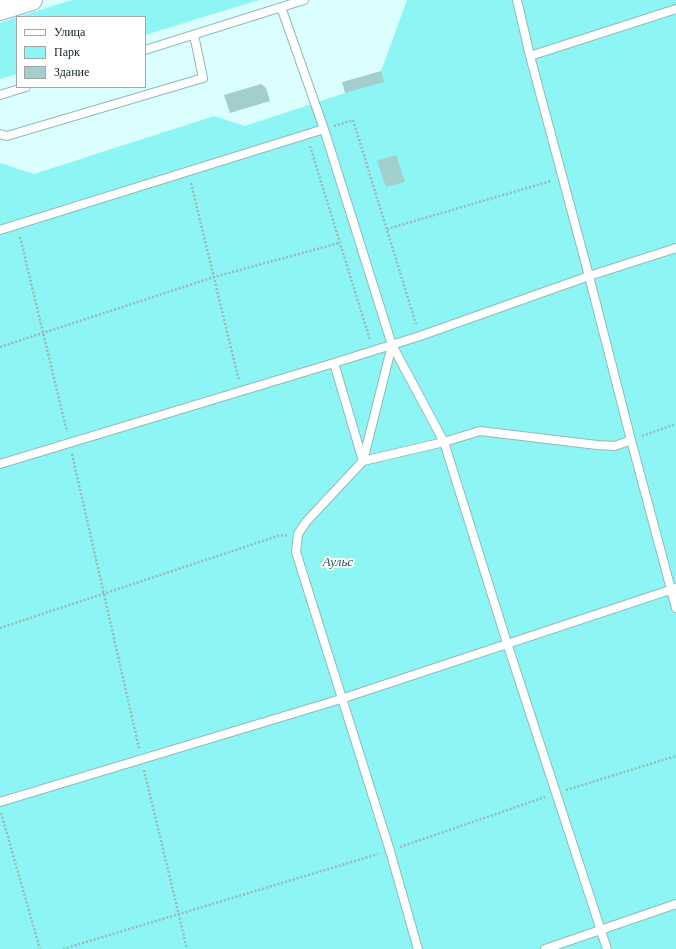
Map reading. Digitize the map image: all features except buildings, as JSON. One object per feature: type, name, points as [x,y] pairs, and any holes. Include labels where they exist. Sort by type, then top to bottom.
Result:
[{"type":"street","points":[[0,10],[32,0]]},
{"type":"lane","points":[[146,50],[304,0]]},
{"type":"lane","points":[[517,0],[530,56],[630,440],[674,588],[676,608]]},
{"type":"lane","points":[[281,7],[324,129],[392,345],[444,442],[507,644],[607,949]]},
{"type":"lane","points":[[530,56],[676,9]]},
{"type":"lane","points":[[0,134],[7,136],[203,78],[194,35]]},
{"type":"lane","points":[[0,95],[23,88]]},
{"type":"lane","points":[[0,230],[324,129]]},
{"type":"lane","points":[[0,464],[374,351],[588,276],[676,248]]},
{"type":"lane","points":[[392,345],[363,461],[306,522],[298,534],[296,552],[390,851],[418,949]]},
{"type":"lane","points":[[334,363],[363,461]]},
{"type":"lane","points":[[363,461],[444,442],[480,431],[597,445],[615,446],[630,440]]},
{"type":"lane","points":[[0,802],[341,699],[674,588]]},
{"type":"lane","points":[[545,949],[676,904]]},
{"type":"path","points":[[324,129],[353,120],[420,336]]},
{"type":"path","points":[[306,134],[374,351]]},
{"type":"path","points":[[188,171],[241,391]]},
{"type":"path","points":[[387,229],[562,177]]},
{"type":"path","points":[[17,224],[187,949]]},
{"type":"path","points":[[0,347],[214,278],[339,243]]},
{"type":"path","points":[[630,440],[676,424]]},
{"type":"path","points":[[0,628],[104,595],[278,536],[298,534]]},
{"type":"path","points":[[63,949],[390,851],[557,793],[676,756]]},
{"type":"path","points":[[0,808],[40,949]]},
{"type":"green space","points":[[72,0],[259,0],[146,35],[146,16],[21,16]]},
{"type":"green space","name":"Аульс","points":[[407,0],[676,0],[676,949],[0,949],[0,163],[34,174],[214,116],[245,126],[345,93],[381,71]]},
{"type":"green space","points":[[16,17],[16,74],[0,79],[0,23]]}]
